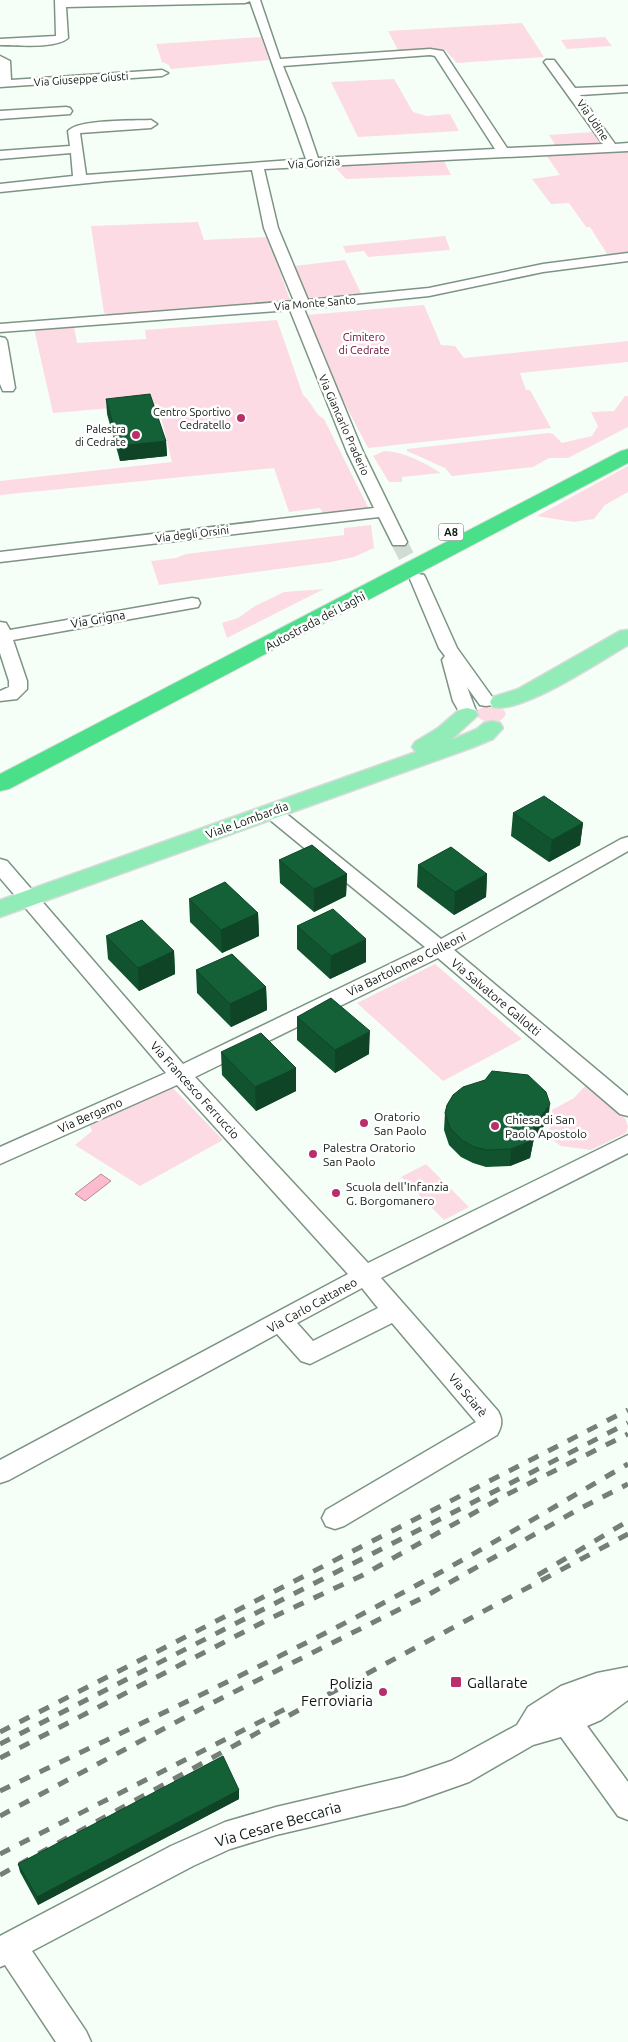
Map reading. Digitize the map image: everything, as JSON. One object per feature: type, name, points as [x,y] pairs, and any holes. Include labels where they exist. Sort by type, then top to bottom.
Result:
[{"type":"highway","name":"Autostrada dei Laghi","points":[[0,766],[86,724],[628,440]]},
{"type":"highway","name":"Autostrada dei Laghi","points":[[0,784],[628,455]]},
{"type":"main road","name":"Viale Lombardia","points":[[17,896],[271,811],[484,734],[492,728],[471,722],[487,709],[526,694],[628,636]]},
{"type":"main road","name":"Viale Lombardia","points":[[0,909],[17,896],[414,751],[433,742],[487,709],[628,651]]},
{"type":"street","points":[[0,42],[62,38],[60,2],[245,0]]},
{"type":"street","points":[[255,0],[313,163]]},
{"type":"street","points":[[276,63],[430,52],[439,53],[504,151]]},
{"type":"street","points":[[0,59],[4,61],[3,83]]},
{"type":"street","name":"Via Udine","points":[[550,62],[574,92],[612,148]]},
{"type":"street","name":"Via Giuseppe Giusti","points":[[3,83],[162,74]]},
{"type":"street","name":"Via Udine","points":[[574,92],[628,89]]},
{"type":"street","points":[[0,115],[66,111]]},
{"type":"street","points":[[80,179],[74,131],[82,128],[151,124]]},
{"type":"street","points":[[0,144],[75,144]]},
{"type":"street","points":[[0,155],[75,144]]},
{"type":"street","name":"Via Gorizia","points":[[0,188],[196,169],[504,151],[628,147]]},
{"type":"street","name":"Via Giancarlo Praderio","points":[[257,166],[271,228],[324,379],[383,512],[399,542]]},
{"type":"street","name":"Via Monte Santo","points":[[0,328],[299,305],[429,292],[543,268],[628,257]]},
{"type":"street","points":[[0,341],[8,388]]},
{"type":"street","name":"Via degli Orsini","points":[[0,557],[383,512]]},
{"type":"street","points":[[418,579],[448,648],[460,694],[487,709]]},
{"type":"street","name":"Via Grigna","points":[[2,632],[192,603]]},
{"type":"street","points":[[0,696],[11,695],[18,689],[18,681],[2,632]]},
{"type":"street","name":"Via Salvatore Gallotti","points":[[271,811],[628,1108]]},
{"type":"street","name":"Via Bartolomeo Colleoni","points":[[180,1075],[439,949],[628,844]]},
{"type":"street","name":"Via Francesco Ferruccio","points":[[0,865],[17,896],[365,1276]]},
{"type":"street","name":"Via Bergamo","points":[[0,1156],[180,1075]]},
{"type":"street","name":"Via Carlo Cattaneo","points":[[0,1472],[365,1276],[628,1143]]},
{"type":"street","name":"Via Sciarè","points":[[334,1518],[488,1428],[489,1418],[365,1276]]},
{"type":"street","points":[[281,1322],[310,1354],[395,1310]]},
{"type":"street","points":[[527,1734],[538,1716],[571,1696],[597,1686],[628,1681]]},
{"type":"street","name":"Via Cesare Beccaria","points":[[5,1949],[174,1860],[225,1836],[418,1787],[459,1772],[527,1734],[567,1722],[601,1705],[628,1681]]},
{"type":"street","points":[[567,1722],[628,1806]]},
{"type":"street","points":[[5,1949],[75,2042]]},
{"type":"green space","points":[[522,23],[544,57],[457,63],[444,49],[398,50],[388,31]]},
{"type":"green space","points":[[261,37],[269,60],[171,69],[169,65],[162,62],[156,44]]},
{"type":"green space","points":[[605,37],[612,46],[567,49],[561,40]]},
{"type":"green space","points":[[394,79],[413,112],[427,116],[450,114],[459,131],[358,137],[331,82]]},
{"type":"green space","points":[[593,132],[603,144],[556,146],[549,135]]},
{"type":"green space","points":[[628,151],[628,255],[609,257],[590,227],[586,227],[569,203],[551,204],[532,179],[560,175],[546,155]]},
{"type":"green space","points":[[442,157],[451,175],[346,179],[332,164]]},
{"type":"green space","points":[[198,222],[204,240],[268,237],[290,300],[287,303],[112,316],[104,313],[91,226]]},
{"type":"green space","points":[[445,236],[450,250],[368,257],[364,251],[346,253],[343,246]]},
{"type":"green space","points":[[345,260],[362,295],[313,300],[305,298],[294,266]]},
{"type":"green space","name":"Cimitero di Cedrate","points":[[424,305],[441,345],[455,346],[464,358],[628,341],[628,362],[520,373],[526,390],[530,390],[551,428],[368,448],[332,379],[306,315]]},
{"type":"green space","name":"Centro Sportivo Cedratello","points":[[277,320],[303,395],[324,419],[368,507],[365,509],[323,513],[320,508],[289,512],[274,468],[0,495],[0,481],[172,462],[158,404],[53,413],[34,329],[74,327],[77,343],[146,339],[145,330]]},
{"type":"green space","points":[[625,396],[628,396],[628,427],[568,458],[549,458],[533,467],[452,476],[445,468],[407,451],[407,449],[548,433],[553,434],[562,443],[592,436],[598,426],[591,412],[614,411]]},
{"type":"green space","points":[[384,451],[421,461],[441,473],[402,477],[402,482],[389,482],[373,456]]},
{"type":"green space","points":[[628,466],[628,492],[605,505],[594,519],[574,522],[537,516]]},
{"type":"green space","points":[[371,525],[374,548],[354,557],[331,562],[159,585],[151,561],[176,558],[186,554],[344,535],[344,528]]},
{"type":"green space","points":[[324,589],[227,638],[222,623],[238,618],[255,606],[284,592]]},
{"type":"green space","points":[[494,705],[504,710],[506,714],[500,721],[488,722],[477,716],[476,711],[485,706]]},
{"type":"green space","points":[[435,964],[522,1039],[443,1081],[357,1003]]},
{"type":"green space","points":[[586,1085],[625,1118],[628,1127],[626,1133],[591,1150],[561,1146],[546,1135],[553,1122],[552,1110],[574,1098]]},
{"type":"green space","points":[[172,1087],[223,1140],[140,1186],[75,1145],[92,1131],[89,1124]]},
{"type":"green space","points":[[426,1164],[469,1207],[444,1220],[401,1177]]},
{"type":"shaded area","points":[[101,1174],[111,1181],[85,1201],[75,1194]]},
{"type":"building","name":"Palestra di Cedrate","points":[[150,394],[166,441],[119,446],[106,399]]},
{"type":"building","points":[[544,796],[583,823],[552,840],[513,813]]},
{"type":"building","points":[[312,845],[347,874],[314,889],[279,860]]},
{"type":"building","points":[[451,847],[487,874],[455,892],[418,865]]},
{"type":"building","points":[[225,882],[258,913],[221,930],[189,899]]},
{"type":"building","points":[[333,909],[366,939],[331,956],[297,926]]},
{"type":"building","points":[[142,920],[174,951],[138,968],[106,936]]},
{"type":"building","points":[[232,954],[266,987],[230,1004],[196,970]]},
{"type":"building","points":[[331,998],[370,1031],[335,1050],[297,1017]]},
{"type":"building","points":[[261,1033],[296,1068],[255,1087],[221,1052]]},
{"type":"building","name":"Chiesa di San Paolo Apostolo","points":[[492,1071],[528,1075],[546,1092],[550,1104],[536,1122],[531,1141],[511,1149],[487,1150],[474,1147],[462,1140],[450,1128],[445,1113],[453,1095],[463,1087],[485,1080]]},
{"type":"building","points":[[223,1756],[239,1790],[37,1897],[18,1864]]},
{"type":"tunnel","points":[[399,542],[418,579]]},
{"type":"railway","points":[[0,1732],[628,1410]]},
{"type":"railway","points":[[0,1744],[628,1423]]},
{"type":"railway","points":[[0,1758],[271,1618],[361,1576],[506,1495],[628,1434]]},
{"type":"railway","points":[[0,1791],[332,1630],[465,1559],[628,1464]]},
{"type":"railway","points":[[0,1816],[212,1703],[426,1596],[579,1509],[628,1484]]},
{"type":"railway","points":[[538,1575],[628,1521]]},
{"type":"railway","points":[[0,1875],[286,1717],[628,1534]]},
{"type":"railway","points":[[0,1854],[293,1705]]},
{"type":"place","name":"Centro Sportivo Cedratello","points":[[241,418]]},
{"type":"place","name":"Palestra di Cedrate","points":[[136,435]]},
{"type":"place","name":"Oratorio San Paolo","points":[[364,1123]]},
{"type":"place","name":"Chiesa di San Paolo Apostolo","points":[[495,1126]]},
{"type":"place","name":"Palestra Oratorio San Paolo","points":[[313,1154]]},
{"type":"place","name":"Scuola dell'Infanzia G. Borgomanero","points":[[336,1193]]},
{"type":"place","name":"Gallarate","points":[[456,1682]]},
{"type":"place","name":"Polizia Ferroviaria","points":[[383,1692]]}]
